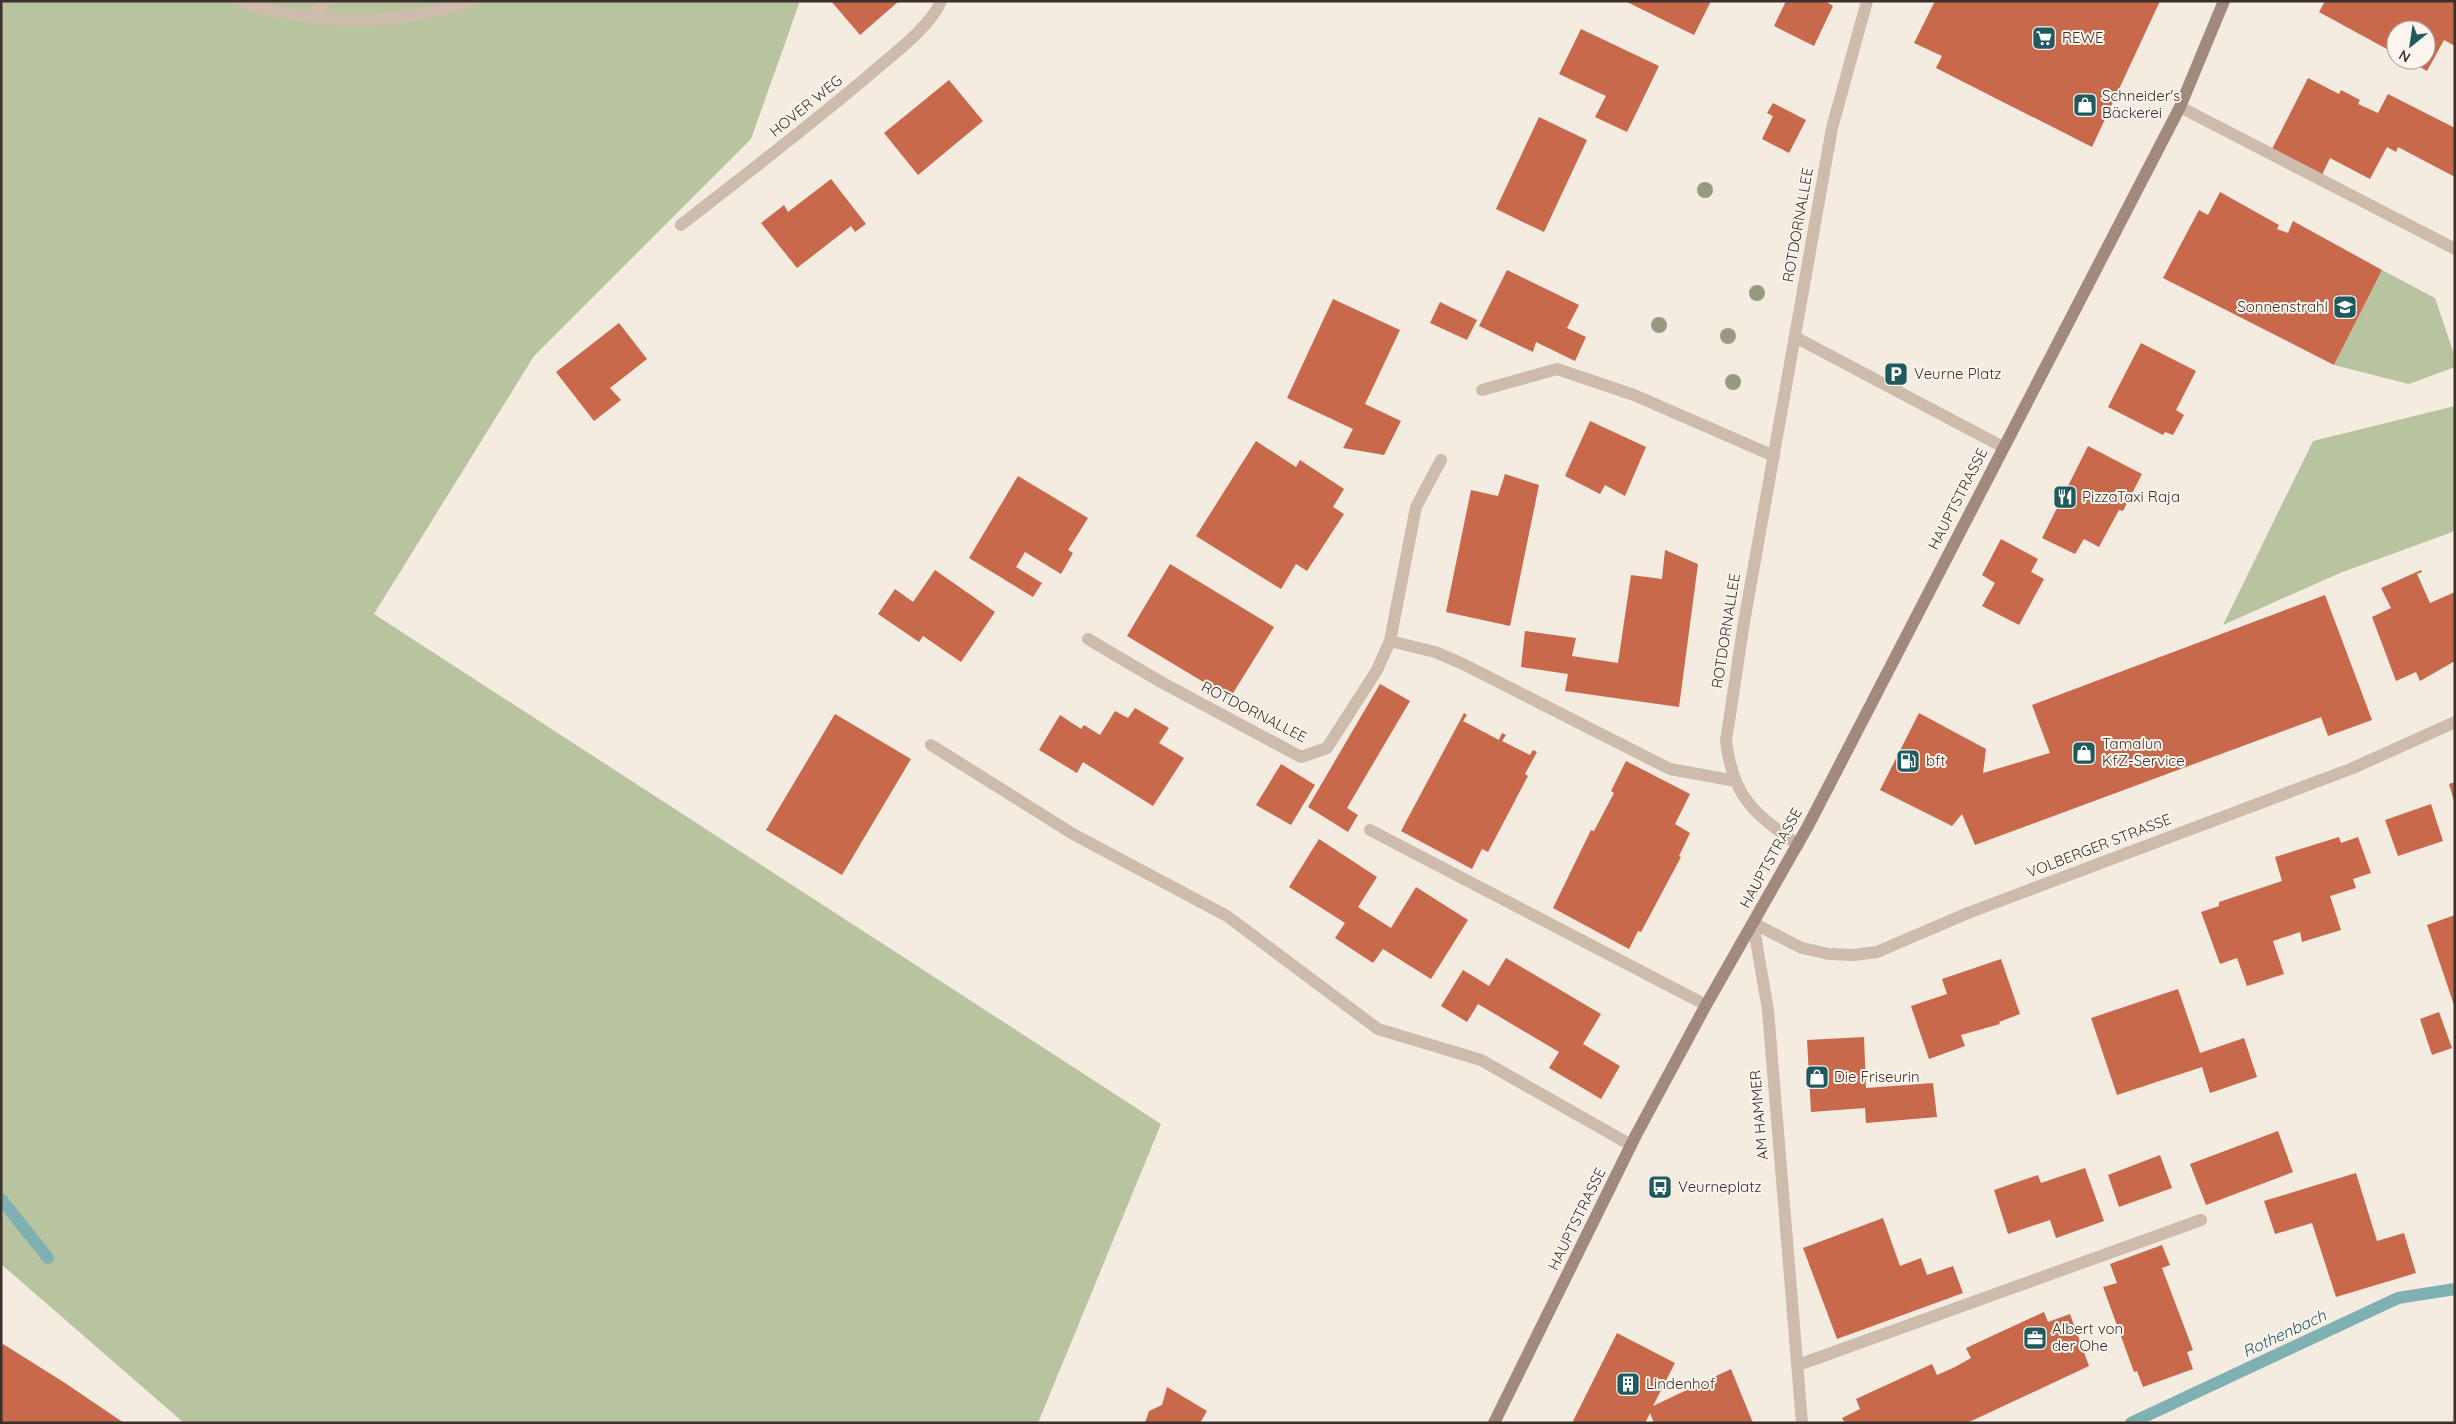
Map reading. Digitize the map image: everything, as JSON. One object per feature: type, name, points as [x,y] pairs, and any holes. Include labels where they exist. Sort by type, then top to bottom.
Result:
[{"type":"main road","name":"HAUPTSTRASSE","points":[[1494,1423],[1631,1145],[1706,1005],[1798,845],[2180,107],[2224,1]]},
{"type":"street","points":[[241,1],[250,6],[309,18],[373,22],[438,12],[470,1]]},
{"type":"street","points":[[309,18],[328,1]]},
{"type":"street","name":"HOVER WEG","points":[[681,225],[836,104],[884,63],[936,11],[940,1]]},
{"type":"street","name":"ROTDORNALLEE","points":[[1798,845],[1760,818],[1745,800],[1728,758],[1726,741],[1737,659],[1832,128],[1867,1]]},
{"type":"street","points":[[2180,107],[2455,250]]},
{"type":"street","points":[[1795,337],[2004,446]]},
{"type":"street","points":[[1482,390],[1557,369],[1634,395],[1774,456]]},
{"type":"street","name":"ROTDORNALLEE","points":[[1088,639],[1161,682],[1301,757],[1326,748],[1377,670],[1390,641],[1416,507],[1441,460]]},
{"type":"street","points":[[1390,641],[1436,652],[1463,664],[1670,769],[1736,781]]},
{"type":"street","name":"VOLBERGER STRASSE","points":[[1753,923],[1802,948],[1829,954],[1854,955],[1877,952],[1968,913],[2353,768],[2455,722]]},
{"type":"street","points":[[932,744],[1073,834],[1227,916],[1378,1029],[1481,1060],[1631,1145]]},
{"type":"street","points":[[1370,830],[1706,1005]]},
{"type":"street","name":"AM HAMMER","points":[[1753,923],[1768,1010],[1802,1423]]},
{"type":"street","points":[[1798,1365],[2201,1220]]},
{"type":"green space","points":[[1,1],[800,1],[751,139],[534,356],[374,614],[1161,1124],[1038,1423],[184,1423],[1,1264]]},
{"type":"green space","points":[[2382,270],[2435,298],[2455,357],[2455,367],[2409,384],[2334,365]]},
{"type":"green space","points":[[2455,406],[2455,531],[2340,573],[2223,625],[2313,441]]},
{"type":"building","points":[[831,1],[899,1],[860,35]]},
{"type":"building","points":[[1625,1],[1711,1],[1694,35]]},
{"type":"building","points":[[1786,1],[1825,1],[1833,6],[1814,46],[1774,26]]},
{"type":"building","points":[[1935,1],[2160,1],[2092,147],[1936,68],[1942,56],[1914,43]]},
{"type":"building","points":[[2325,1],[2455,1],[2455,46],[2444,40],[2436,55],[2436,20],[2386,20],[2386,49],[2319,12]]},
{"type":"building","points":[[1581,29],[1659,66],[1627,132],[1595,117],[1606,96],[1559,74]]},
{"type":"building","points":[[2308,78],[2339,94],[2341,90],[2360,100],[2358,104],[2378,113],[2388,94],[2455,128],[2455,177],[2398,147],[2396,152],[2387,147],[2370,179],[2330,158],[2322,175],[2272,149]]},
{"type":"building","points":[[949,80],[983,121],[918,175],[884,133]]},
{"type":"building","points":[[1773,103],[1806,120],[1789,153],[1762,139],[1773,116],[1767,113]]},
{"type":"building","points":[[1539,117],[1587,140],[1544,232],[1496,209]]},
{"type":"building","points":[[831,179],[866,224],[855,232],[851,226],[797,268],[761,223],[784,205],[788,212]]},
{"type":"building","points":[[2220,192],[2279,225],[2277,229],[2288,233],[2293,221],[2382,270],[2334,365],[2163,278],[2199,210],[2208,215]]},
{"type":"building","points":[[1507,270],[1579,305],[1567,328],[1586,337],[1575,361],[1536,342],[1533,352],[1479,326]]},
{"type":"building","points":[[1333,299],[1400,330],[1365,404],[1401,421],[1384,455],[1343,448],[1353,429],[1287,398]]},
{"type":"building","points":[[1440,302],[1477,320],[1467,340],[1430,323]]},
{"type":"building","points":[[619,323],[647,359],[610,388],[621,400],[594,421],[556,372]]},
{"type":"building","points":[[2141,343],[2196,371],[2176,410],[2184,415],[2173,435],[2165,432],[2163,435],[2108,407]]},
{"type":"building","points":[[1590,421],[1646,447],[1625,496],[1605,485],[1600,494],[1565,476]]},
{"type":"building","points":[[1256,441],[1296,467],[1300,460],[1344,489],[1333,507],[1344,514],[1307,571],[1296,564],[1281,589],[1196,536]]},
{"type":"building","points":[[2088,446],[2142,474],[2123,511],[2119,510],[2099,547],[2084,539],[2075,554],[2042,538]]},
{"type":"building","points":[[1505,474],[1539,485],[1510,626],[1446,612],[1471,490],[1498,496]]},
{"type":"building","points":[[1018,476],[1088,518],[1068,550],[1073,553],[1061,574],[1025,552],[1016,567],[1042,583],[1033,597],[969,558]]},
{"type":"building","points":[[2001,539],[2038,559],[2031,572],[2044,579],[2019,625],[1982,606],[1995,583],[1982,575]]},
{"type":"building","points":[[1665,550],[1698,564],[1679,707],[1565,691],[1568,674],[1521,667],[1525,631],[1576,638],[1572,656],[1618,663],[1631,575],[1662,579]]},
{"type":"building","points":[[1170,564],[1274,627],[1230,698],[1127,636]]},
{"type":"building","points":[[935,570],[995,612],[961,662],[923,636],[919,642],[878,614],[895,589],[913,602]]},
{"type":"building","points":[[2421,570],[2422,572],[2417,574],[2430,603],[2455,592],[2455,661],[2420,681],[2416,672],[2396,681],[2372,617],[2391,608],[2381,588]]},
{"type":"building","points":[[2325,595],[2372,720],[2328,736],[2321,717],[1975,845],[1962,814],[1952,826],[1880,790],[1919,713],[1986,749],[1983,773],[2050,753],[2032,705]]},
{"type":"building","points":[[1380,684],[1410,701],[1347,808],[1358,815],[1348,832],[1308,807]]},
{"type":"building","points":[[1135,708],[1169,728],[1159,743],[1184,758],[1153,806],[1083,762],[1077,773],[1039,750],[1060,715],[1081,729],[1084,725],[1100,735],[1115,711],[1128,718]]},
{"type":"building","points":[[1464,713],[1467,715],[1463,721],[1499,740],[1502,733],[1506,735],[1502,741],[1530,755],[1533,750],[1537,752],[1525,774],[1528,776],[1488,852],[1482,849],[1472,869],[1401,831]]},
{"type":"building","points":[[835,714],[911,759],[842,875],[766,830]]},
{"type":"building","points":[[1626,761],[1690,794],[1675,824],[1690,833],[1679,856],[1681,857],[1641,932],[1638,931],[1629,949],[1553,908],[1591,830],[1594,831],[1614,793],[1611,791]]},
{"type":"building","points":[[1281,764],[1315,785],[1291,825],[1256,805]]},
{"type":"building","points":[[2455,782],[2455,801],[2454,801],[2449,784]]},
{"type":"building","points":[[2431,804],[2443,841],[2398,856],[2385,820]]},
{"type":"building","points":[[2339,837],[2341,843],[2358,837],[2371,873],[2353,879],[2356,888],[2330,896],[2341,930],[2302,942],[2300,932],[2273,941],[2284,974],[2247,986],[2237,958],[2220,964],[2201,912],[2219,906],[2219,902],[2282,881],[2275,857]]},
{"type":"building","points":[[1319,839],[1377,877],[1358,907],[1391,928],[1416,887],[1468,920],[1431,979],[1383,949],[1373,963],[1335,938],[1345,923],[1289,887]]},
{"type":"building","points":[[2455,915],[2455,1005],[2454,1005],[2427,925]]},
{"type":"building","points":[[1506,958],[1601,1014],[1583,1044],[1620,1066],[1601,1099],[1549,1068],[1559,1052],[1478,1004],[1467,1022],[1441,1006],[1463,970],[1489,986]]},
{"type":"building","points":[[2001,959],[2020,1014],[1999,1022],[2000,1024],[1961,1035],[1965,1046],[1929,1059],[1911,1006],[1947,994],[1942,979]]},
{"type":"building","points":[[2178,989],[2200,1053],[2244,1038],[2257,1077],[2210,1093],[2202,1067],[2117,1095],[2091,1018]]},
{"type":"building","points":[[2439,1012],[2452,1048],[2432,1055],[2420,1019]]},
{"type":"building","points":[[1864,1037],[1866,1088],[1933,1083],[1937,1117],[1866,1123],[1865,1108],[1811,1112],[1807,1040]]},
{"type":"building","points":[[2278,1131],[2293,1172],[2206,1205],[2190,1164]]},
{"type":"building","points":[[2160,1155],[2172,1188],[2119,1207],[2108,1175]]},
{"type":"building","points":[[2085,1168],[2104,1221],[2056,1238],[2050,1220],[2008,1234],[1994,1190],[2038,1175],[2041,1183]]},
{"type":"building","points":[[2356,1173],[2377,1241],[2404,1233],[2416,1273],[2336,1297],[2312,1223],[2275,1234],[2264,1201]]},
{"type":"building","points":[[1883,1218],[1900,1266],[1921,1258],[1927,1275],[1953,1266],[1963,1293],[1837,1339],[1803,1248]]},
{"type":"building","points":[[2162,1245],[2170,1265],[2162,1268],[2193,1350],[2187,1352],[2193,1369],[2143,1387],[2137,1371],[2134,1372],[2103,1287],[2117,1283],[2110,1264]]},
{"type":"building","points":[[2044,1312],[2048,1322],[2070,1314],[2089,1366],[1967,1423],[1845,1423],[1842,1418],[1860,1409],[1856,1399],[1932,1364],[1937,1375],[1955,1367],[1971,1358],[1966,1348]]},
{"type":"building","name":"Lindenhof","points":[[1617,1333],[1675,1363],[1653,1406],[1731,1369],[1753,1423],[1654,1423],[1650,1413],[1645,1423],[1572,1423]]},
{"type":"building","points":[[3,1344],[124,1423],[1,1422],[1,1347]]},
{"type":"building","points":[[1167,1387],[1207,1411],[1200,1423],[1145,1423],[1149,1411],[1162,1405]]},
{"type":"waterway","name":"Rothenbach","points":[[1,1199],[48,1258]]},
{"type":"waterway","name":"Rothenbach","points":[[2131,1423],[2398,1298],[2455,1289]]},
{"type":"place","name":"REWE","points":[[2044,38]]},
{"type":"place","name":"Schneider's Bäckerei","points":[[2085,105]]},
{"type":"place","name":"Sonnenstrahl","points":[[2345,307]]},
{"type":"place","name":"Veurne Platz","points":[[1896,374]]},
{"type":"place","name":"PizzaTaxi Raja","points":[[2065,497]]},
{"type":"place","name":"Tamalun KfZ-Service","points":[[2084,753]]},
{"type":"place","name":"bft","points":[[1908,761]]},
{"type":"place","name":"Die Friseurin","points":[[1817,1077]]},
{"type":"place","name":"Veurneplatz","points":[[1660,1187]]},
{"type":"place","name":"Albert von der Ohe","points":[[2035,1338]]},
{"type":"place","name":"Lindenhof","points":[[1628,1384]]}]
